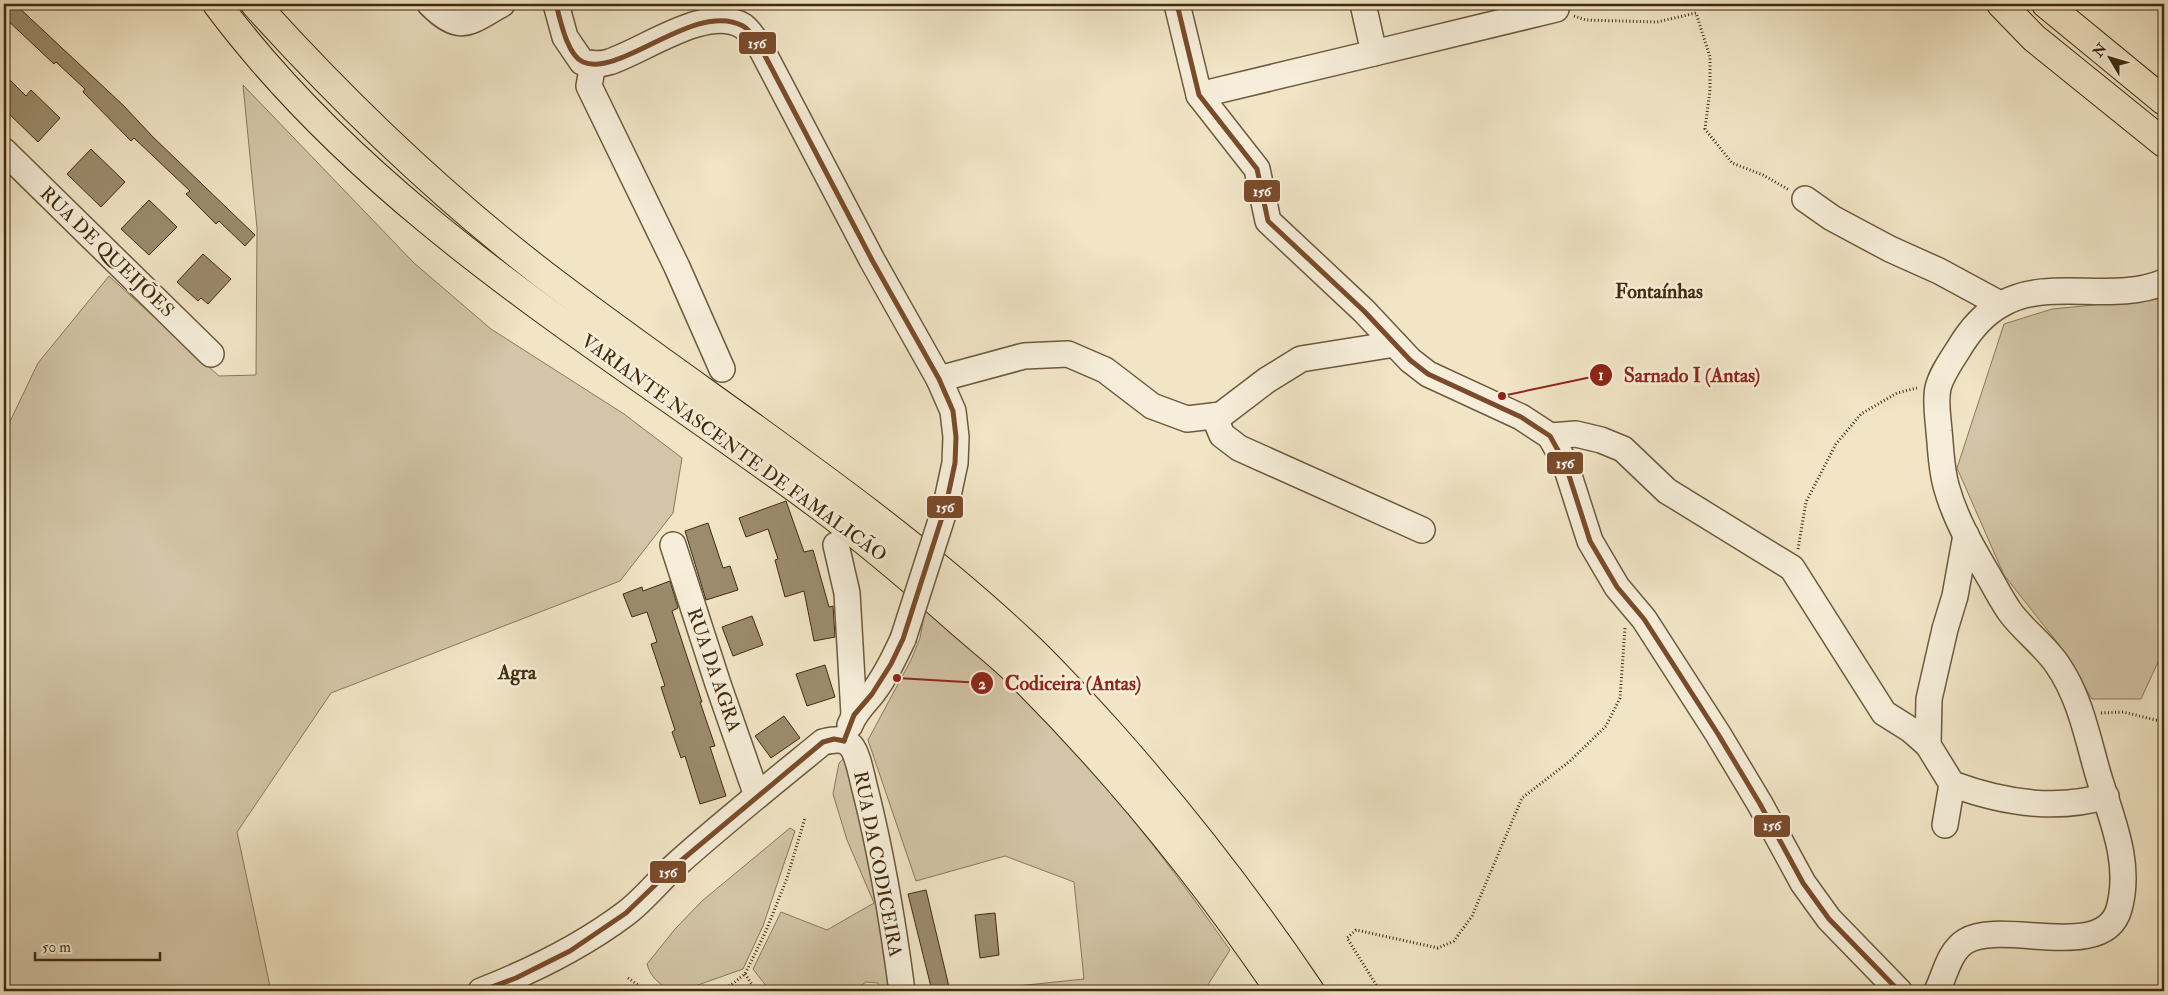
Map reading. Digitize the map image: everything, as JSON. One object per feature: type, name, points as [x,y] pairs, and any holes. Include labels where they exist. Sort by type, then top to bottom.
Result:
[{"type":"highway","points":[[200,4],[240,35]]},
{"type":"highway","name":"VARIANTE NASCENTE DE FAMALICÃO","points":[[216,4],[240,35],[340,141],[376,175],[471,256],[599,350],[818,504],[904,573],[1012,668],[1140,806],[1245,940],[1280,991]]},
{"type":"highway","name":"VARIANTE NASCENTE DE FAMALICÃO","points":[[255,4],[316,69],[396,149],[449,197],[557,285],[771,440],[906,541],[1024,643],[1085,706],[1158,787],[1260,917],[1310,991]]},
{"type":"highway","points":[[272,4],[316,69]]},
{"type":"highway","points":[[2001,4],[2034,38],[2164,143]]},
{"type":"highway","points":[[2046,4],[2164,101]]},
{"type":"street","points":[[430,4],[442,16],[453,22],[468,23],[502,4]]},
{"type":"street","points":[[481,991],[516,978],[570,951],[626,913],[677,864],[823,742],[834,739],[844,741],[854,715],[872,694],[891,664],[903,639],[946,505],[955,463],[954,411],[939,379],[872,260],[762,50],[744,26],[730,21],[717,20],[690,26],[608,62],[592,64],[582,62],[573,51],[565,37],[556,4]]},
{"type":"street","points":[[1177,4],[1199,95],[1257,169],[1268,221],[1364,310],[1410,360],[1428,374],[1521,417],[1550,436],[1565,463],[1590,540],[1617,587],[1644,619],[1718,734],[1760,804],[1803,883],[1829,919],[1899,991]]},
{"type":"street","points":[[1363,4],[1374,53]]},
{"type":"street","points":[[1199,95],[1556,7]]},
{"type":"street","points":[[592,64],[589,86],[677,267],[722,369]]},
{"type":"street","name":"RUA DE QUEIJÕES","points":[[4,150],[211,354]]},
{"type":"street","points":[[1805,199],[1841,223],[1890,249],[1939,271],[2000,304]]},
{"type":"street","points":[[1937,991],[1955,950],[1965,941],[1977,936],[1993,934],[2072,937],[2096,933],[2110,925],[2119,911],[2123,862],[2119,836],[2083,714],[2057,664],[2010,612],[1966,536],[1947,490],[1942,469],[1936,404],[1938,387],[1966,337],[1982,319],[2000,304],[2022,295],[2046,291],[2112,292],[2157,285],[2164,282]]},
{"type":"street","points":[[939,379],[1024,356],[1068,354],[1105,370],[1152,406],[1187,418],[1214,416],[1221,415],[1267,380],[1301,359],[1395,344]]},
{"type":"street","points":[[1214,416],[1218,430],[1239,448],[1422,530]]},
{"type":"street","points":[[1550,436],[1576,434],[1601,440],[1622,449],[1667,491],[1761,548],[1794,571],[1884,713],[1911,730],[1928,745],[1952,784],[1976,793],[2038,804],[2082,804],[2106,796]]},
{"type":"street","points":[[1928,745],[1929,699],[1945,629],[1956,596],[1966,536]]},
{"type":"street","name":"RUA DA AGRA","points":[[673,545],[757,796]]},
{"type":"street","points":[[836,545],[847,593],[854,715]]},
{"type":"street","name":"RUA DA CODICEIRA","points":[[844,741],[851,746],[858,764],[873,824],[888,897],[902,991]]},
{"type":"street","points":[[1945,825],[1952,784]]},
{"type":"path","points":[[1556,7],[1586,20],[1657,22],[1696,13],[1710,57],[1710,90],[1705,129],[1732,163],[1764,175],[1805,199]]},
{"type":"path","points":[[1794,571],[1806,502],[1836,444],[1861,414],[1897,393],[1923,386],[1938,387]]},
{"type":"path","points":[[1380,991],[1347,938],[1356,930],[1438,948],[1454,941],[1472,916],[1522,798],[1570,761],[1606,726],[1620,698],[1625,629],[1630,603]]},
{"type":"path","points":[[2083,714],[2123,712],[2164,722]]},
{"type":"path","points":[[712,991],[731,985],[745,974],[766,931],[787,878],[805,818]]},
{"type":"path","points":[[745,974],[756,991]]},
{"type":"path","points":[[628,978],[647,991]]},
{"type":"shaded area","points":[[243,85],[414,263],[491,329],[624,414],[682,458],[673,513],[620,581],[331,693],[237,832],[271,991],[4,991],[4,434],[38,363],[109,276],[219,376],[256,375],[257,228]]},
{"type":"shaded area","points":[[2164,298],[2164,649],[2141,699],[2092,699],[2060,646],[2004,575],[1957,468],[2004,324],[2052,309]]},
{"type":"shaded area","points":[[926,606],[1011,683],[1051,725],[1127,812],[1197,903],[1230,950],[1204,991],[998,991],[998,988],[1084,979],[1074,882],[1005,856],[916,881],[868,740],[911,660],[920,638]]},
{"type":"shaded area","points":[[844,758],[865,827],[892,991],[879,991],[878,983],[866,982],[853,991],[770,991],[753,969],[781,912],[827,930],[874,903],[847,840],[833,794],[839,763]]},
{"type":"shaded area","points":[[790,828],[795,831],[763,926],[743,969],[681,991],[669,989],[655,979],[647,964],[675,929],[702,901]]},
{"type":"building","points":[[4,4],[15,4],[124,106],[153,137],[255,235],[245,246],[219,221],[216,224],[186,194],[190,191],[134,138],[131,141],[83,92],[85,89],[56,62],[54,64],[4,17]]},
{"type":"building","points":[[4,74],[26,96],[31,90],[60,118],[38,142],[4,109]]},
{"type":"building","points":[[91,149],[125,182],[101,207],[67,174]]},
{"type":"building","points":[[149,200],[177,227],[149,255],[121,229]]},
{"type":"building","points":[[203,254],[231,279],[208,304],[201,298],[198,301],[177,282]]},
{"type":"building","points":[[786,501],[804,552],[813,550],[829,607],[833,606],[835,637],[814,641],[804,591],[785,597],[775,560],[778,559],[768,529],[746,537],[739,518]]},
{"type":"building","points":[[708,523],[723,568],[730,566],[738,590],[706,600],[685,531]]},
{"type":"building","points":[[670,581],[678,608],[672,611],[715,746],[710,747],[726,796],[700,804],[685,756],[681,758],[672,732],[675,730],[661,687],[665,686],[651,644],[657,642],[647,612],[632,617],[623,594],[642,587],[643,591]]},
{"type":"building","points":[[752,616],[763,645],[733,656],[722,627]]},
{"type":"building","points":[[825,665],[835,697],[807,706],[796,674]]},
{"type":"building","points":[[784,716],[800,738],[771,758],[755,736]]},
{"type":"building","points":[[926,890],[950,991],[932,991],[908,894]]},
{"type":"building","points":[[995,913],[999,955],[980,958],[975,915]]},
{"type":"transit line","name":"156","points":[[556,4],[568,45],[577,58],[583,62],[599,64],[617,59],[681,30],[703,23],[724,21],[743,26],[749,30],[762,50],[872,260],[939,379],[953,411],[956,437],[955,463],[946,505],[903,639],[891,664],[872,694],[854,715],[844,741]]},
{"type":"transit line","name":"156","points":[[1177,4],[1199,95],[1257,169],[1268,221],[1364,311],[1410,360],[1428,374],[1521,417],[1550,436],[1565,463],[1590,541],[1617,587],[1644,619],[1718,734],[1760,804],[1803,883],[1829,919],[1899,991]]},
{"type":"transit line","name":"156","points":[[481,991],[516,978],[570,951],[626,913],[677,864],[823,742],[834,739],[844,741]]},
{"type":"place","name":"Sarnado I (Antas)","points":[[1502,396]]},
{"type":"place","name":"Codiceira (Antas)","points":[[897,678]]},
{"type":"district","name":"Fontaínhas","points":[[1659,291]]},
{"type":"district","name":"Agra","points":[[517,672]]}]
